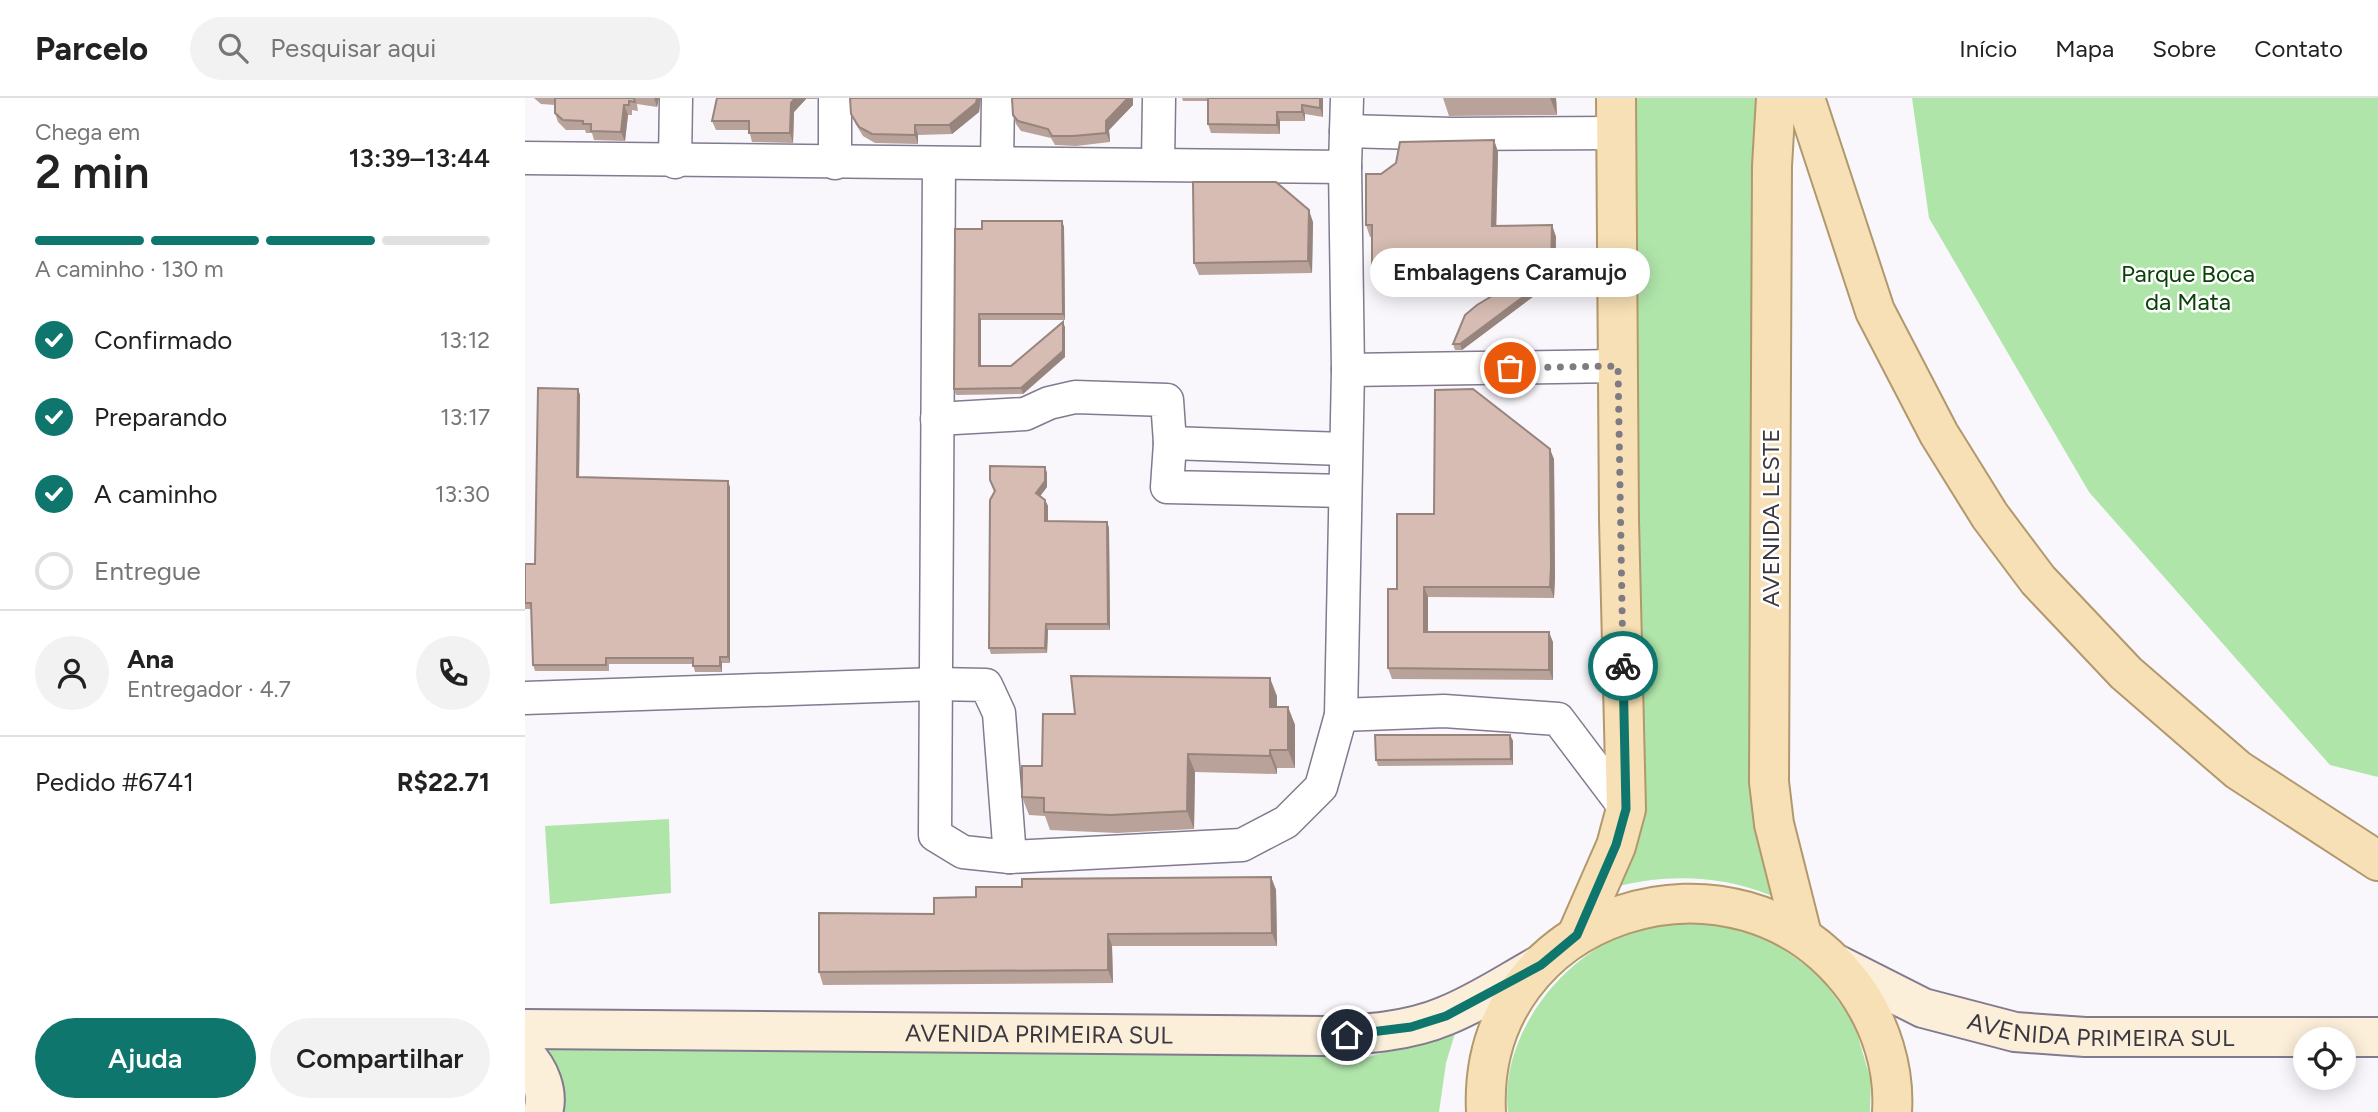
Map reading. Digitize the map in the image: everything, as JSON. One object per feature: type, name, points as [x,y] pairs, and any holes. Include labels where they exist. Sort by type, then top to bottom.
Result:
[{"type":"main road","name":"AVENIDA LESTE","points":[[1776,98],[1772,166],[1769,782],[1774,824],[1802,935]]},
{"type":"main road","points":[[1805,98],[1875,312],[1939,434],[1990,516],[2022,559],[2126,674],[2238,770],[2378,861]]},
{"type":"main road","points":[[1577,935],[1616,845],[1626,809],[1616,116]]},
{"type":"main road","points":[[1486,1112],[1485,1094],[1493,1047],[1512,1003],[1541,965],[1577,935],[1631,911],[1666,903],[1713,903],[1760,914],[1802,935],[1838,965],[1866,1003],[1885,1046],[1893,1094],[1892,1112]]},
{"type":"main road","name":"AVENIDA PRIMEIRA SUL","points":[[525,1029],[1310,1036],[1371,1034],[1411,1027],[1446,1016],[1541,965]]},
{"type":"main road","name":"AVENIDA PRIMEIRA SUL","points":[[1838,965],[1923,1009],[2015,1032],[2085,1037],[2378,1037]]},
{"type":"main road","points":[[525,1055],[540,1076],[544,1092],[543,1112]]},
{"type":"street","points":[[675,162],[676,98]]},
{"type":"street","points":[[835,98],[835,163]]},
{"type":"street","points":[[997,163],[998,98]]},
{"type":"street","points":[[1159,98],[1159,164]]},
{"type":"street","points":[[939,163],[935,835],[963,852],[1010,856],[1242,845],[1286,822],[1321,788],[1341,715],[1347,370],[1347,98]]},
{"type":"street","points":[[1346,131],[1452,134],[1616,116]]},
{"type":"street","points":[[525,158],[675,162],[1345,167]]},
{"type":"street","points":[[1347,370],[1618,366]]},
{"type":"street","points":[[937,419],[1025,414],[1049,403],[1076,397],[1167,400],[1170,443],[1167,487],[1345,491]]},
{"type":"street","points":[[1170,443],[1344,449]]},
{"type":"street","points":[[525,698],[936,684],[986,685],[999,713],[1010,856]]},
{"type":"street","points":[[1341,715],[1444,711],[1559,719],[1626,809]]},
{"type":"green space","points":[[1618,98],[1764,98],[1754,783],[1818,925],[1774,897],[1726,882],[1664,879],[1602,891],[1612,842]]},
{"type":"green space","name":"Parque Boca da Mata","points":[[1912,98],[2378,98],[2378,777],[2330,765],[2089,492],[1929,218]]},
{"type":"green space","points":[[669,819],[671,893],[550,904],[545,826]]},
{"type":"green space","points":[[1713,923],[1770,940],[1819,975],[1854,1023],[1871,1081],[1870,1112],[1508,1112],[1508,1081],[1515,1050],[1547,993],[1570,969],[1596,949],[1624,934],[1661,925]]},
{"type":"green space","points":[[1456,1030],[1446,1063],[1439,1112],[552,1112],[535,1044],[1369,1057]]},
{"type":"building","points":[[555,98],[634,98],[635,102],[629,101],[629,105],[624,105],[621,132],[591,131],[591,124],[563,120],[555,113]]},
{"type":"building","points":[[717,98],[795,98],[791,103],[790,133],[749,133],[749,121],[712,121]]},
{"type":"building","points":[[850,98],[977,98],[976,103],[949,125],[915,125],[915,135],[872,134],[859,127],[851,114]]},
{"type":"building","points":[[1012,98],[1128,98],[1106,121],[1106,133],[1052,136],[1048,129],[1018,121],[1013,115]]},
{"type":"building","points":[[1208,98],[1320,98],[1320,108],[1302,105],[1302,112],[1277,112],[1277,125],[1208,124]]},
{"type":"building","points":[[1494,140],[1492,226],[1552,225],[1551,268],[1372,267],[1372,225],[1366,225],[1366,174],[1381,174],[1396,163],[1400,142]]},
{"type":"building","points":[[1193,182],[1276,182],[1309,210],[1308,261],[1194,263]]},
{"type":"building","points":[[982,221],[1062,221],[1063,314],[979,314],[979,366],[1011,366],[1063,322],[1063,351],[1021,388],[954,389],[955,229],[982,229]]},
{"type":"building","points":[[1527,275],[1535,288],[1460,344],[1453,344],[1465,315]]},
{"type":"building","points":[[538,388],[578,389],[577,477],[728,481],[728,657],[720,657],[720,666],[693,666],[693,658],[606,658],[606,665],[533,665],[531,603],[525,603],[525,564],[535,564]]},
{"type":"building","points":[[1473,389],[1550,449],[1550,587],[1424,587],[1424,632],[1549,632],[1549,670],[1388,668],[1388,589],[1397,589],[1397,514],[1434,514],[1435,390]]},
{"type":"building","points":[[990,466],[1045,467],[1045,481],[1036,493],[1045,500],[1045,521],[1107,522],[1108,624],[1046,624],[1045,648],[989,648],[990,500],[995,491],[990,480]]},
{"type":"building","points":[[1071,676],[1270,678],[1270,707],[1288,707],[1288,750],[1270,750],[1270,756],[1188,754],[1187,811],[1111,815],[1044,812],[1044,798],[1022,797],[1022,766],[1042,766],[1043,714],[1075,714]]},
{"type":"building","points":[[1375,735],[1510,735],[1511,759],[1376,760]]},
{"type":"building","points":[[1271,877],[1272,933],[1108,934],[1108,970],[819,972],[819,913],[934,914],[934,898],[976,897],[976,887],[1022,887],[1022,879]]},
{"type":"way so far","points":[[1510,368],[1618,366],[1623,666]]},
{"type":"place","name":"Embalagens Caramujo","points":[[1510,368]]},
{"type":"route","points":[[1347,1035],[1411,1027],[1446,1016],[1541,965],[1577,935],[1616,845],[1626,809],[1623,666]]}]
